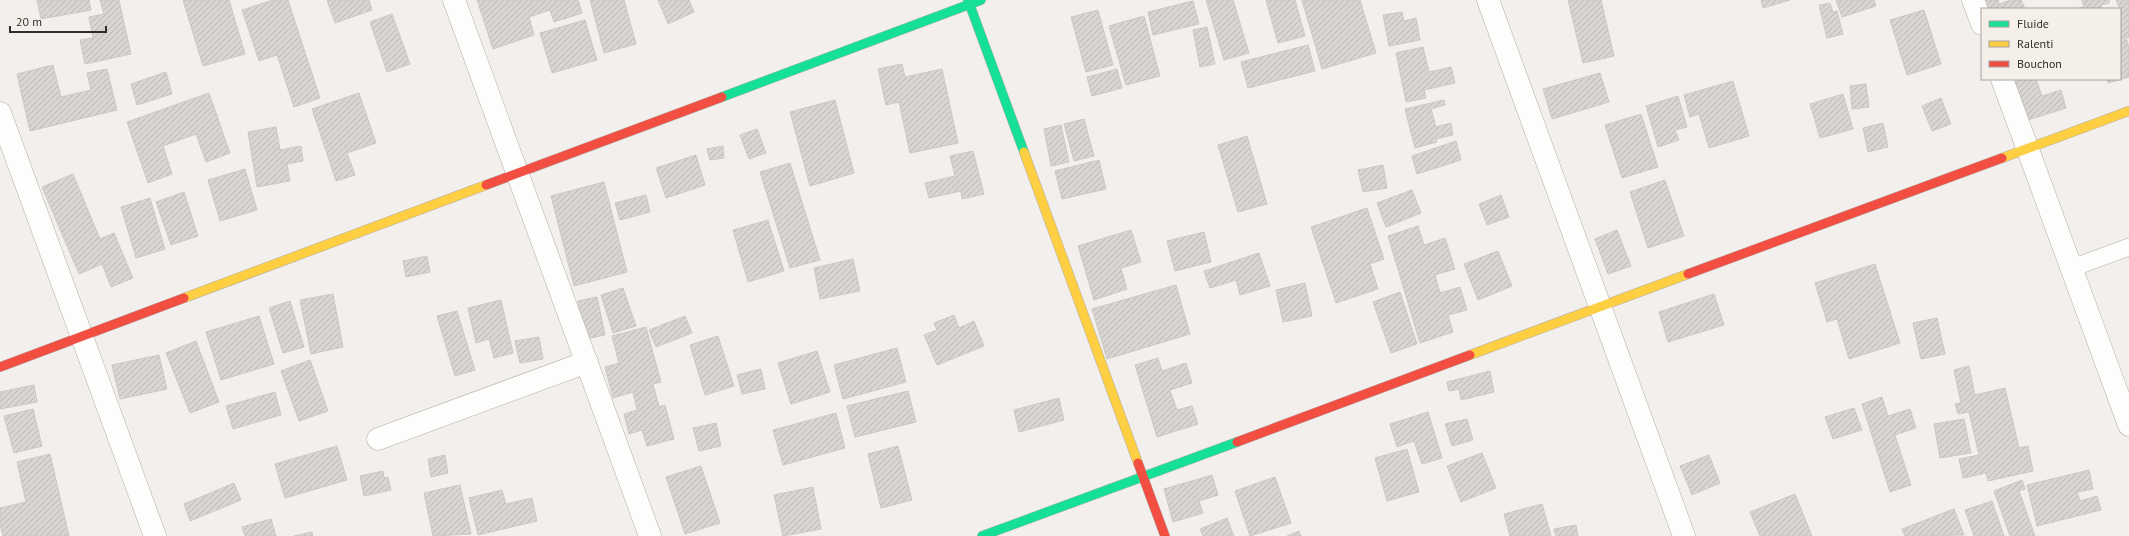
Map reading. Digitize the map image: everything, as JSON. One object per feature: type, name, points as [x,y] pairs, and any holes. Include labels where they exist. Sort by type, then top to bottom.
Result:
[{"type":"street","points":[[454,0],[650,536]]},
{"type":"street","points":[[0,367],[517,174],[969,2],[982,0]]},
{"type":"street","points":[[1488,0],[1684,536]]},
{"type":"street","points":[[1973,0],[1981,21]]},
{"type":"street","points":[[969,2],[1165,536]]},
{"type":"street","points":[[2002,80],[2129,425]]},
{"type":"street","points":[[982,536],[2129,111]]},
{"type":"street","points":[[0,114],[155,536]]},
{"type":"street","points":[[378,439],[587,362]]},
{"type":"lane","points":[[2072,268],[2129,247]]},
{"type":"building","points":[[37,0],[89,0],[91,10],[41,19]]},
{"type":"building","points":[[100,0],[119,0],[131,54],[85,64],[80,40],[93,38],[89,17],[104,14]]},
{"type":"building","points":[[183,0],[229,0],[245,54],[203,66]]},
{"type":"building","points":[[273,0],[288,0],[320,98],[294,107],[277,55],[259,61],[242,10]]},
{"type":"building","points":[[327,0],[369,0],[372,10],[335,23]]},
{"type":"building","points":[[477,0],[578,0],[582,13],[554,22],[550,10],[529,17],[534,35],[493,49]]},
{"type":"building","points":[[590,0],[624,0],[636,44],[604,53]]},
{"type":"building","points":[[658,0],[689,0],[694,12],[668,24]]},
{"type":"building","points":[[1206,0],[1233,0],[1249,53],[1224,60]]},
{"type":"building","points":[[1266,0],[1295,0],[1305,36],[1278,43]]},
{"type":"building","points":[[1302,0],[1360,0],[1376,53],[1322,69]]},
{"type":"building","points":[[1568,0],[1601,0],[1614,56],[1583,63]]},
{"type":"building","points":[[1761,0],[1790,0],[1763,8]]},
{"type":"building","points":[[1836,0],[1874,0],[1876,6],[1842,17]]},
{"type":"building","points":[[1967,0],[1998,0],[1999,4],[2011,0],[2021,0],[2025,8],[1981,8]]},
{"type":"building","points":[[2082,0],[2109,0],[2109,3],[2101,5],[2102,8],[2080,8],[2084,7]]},
{"type":"building","points":[[2116,0],[2129,0],[2129,37],[2126,38],[2129,47],[2129,77],[2121,79],[2121,8],[2120,8]]},
{"type":"building","points":[[1193,1],[1199,24],[1153,35],[1148,12]]},
{"type":"building","points":[[1830,3],[1833,12],[1837,11],[1843,34],[1827,38],[1819,5]]},
{"type":"building","points":[[1098,10],[1113,65],[1086,72],[1071,17]]},
{"type":"building","points":[[1924,10],[1941,64],[1907,75],[1890,20]]},
{"type":"building","points":[[1402,12],[1404,21],[1416,18],[1420,40],[1389,46],[1383,15]]},
{"type":"building","points":[[392,14],[410,64],[387,72],[370,22]]},
{"type":"building","points":[[1144,16],[1160,76],[1126,85],[1109,26]]},
{"type":"building","points":[[585,20],[597,60],[552,73],[540,33]]},
{"type":"building","points":[[1207,27],[1215,64],[1200,67],[1193,30]]},
{"type":"building","points":[[1308,45],[1315,71],[1248,88],[1241,62]]},
{"type":"building","points":[[1423,47],[1429,72],[1451,67],[1455,83],[1424,90],[1426,98],[1406,102],[1396,53]]},
{"type":"building","points":[[902,64],[905,77],[942,69],[958,143],[910,153],[899,102],[886,105],[878,69]]},
{"type":"building","points":[[53,65],[61,97],[91,90],[87,73],[107,69],[117,110],[30,131],[17,74]]},
{"type":"building","points":[[1117,69],[1122,88],[1092,96],[1087,77]]},
{"type":"building","points":[[166,72],[172,94],[137,105],[131,84]]},
{"type":"building","points":[[1600,73],[1609,102],[1552,119],[1543,89]]},
{"type":"building","points":[[1995,80],[2036,80],[2042,96],[2061,90],[2066,108],[2009,126]]},
{"type":"building","points":[[2107,80],[2118,80],[2108,83]]},
{"type":"building","points":[[1733,81],[1749,136],[1709,148],[1699,114],[1690,117],[1684,95]]},
{"type":"building","points":[[1866,84],[1869,107],[1852,109],[1850,86]]},
{"type":"building","points":[[209,93],[230,153],[206,162],[196,134],[163,146],[172,174],[148,183],[127,122]]},
{"type":"building","points":[[359,93],[376,143],[347,153],[355,175],[336,181],[312,109]]},
{"type":"building","points":[[1843,94],[1853,129],[1820,138],[1810,104]]},
{"type":"building","points":[[1678,96],[1687,127],[1675,130],[1679,140],[1658,147],[1646,106]]},
{"type":"building","points":[[1941,98],[1951,124],[1932,131],[1922,106]]},
{"type":"building","points":[[835,100],[854,173],[810,186],[790,112]]},
{"type":"building","points":[[1444,100],[1445,105],[1431,109],[1436,127],[1451,123],[1453,135],[1436,139],[1437,142],[1415,148],[1405,109]]},
{"type":"building","points":[[1641,114],[1658,167],[1622,178],[1605,125]]},
{"type":"building","points":[[1084,119],[1094,156],[1074,161],[1064,124]]},
{"type":"building","points":[[1883,123],[1888,147],[1868,152],[1863,128]]},
{"type":"building","points":[[1061,125],[1069,162],[1051,166],[1044,129]]},
{"type":"building","points":[[276,127],[280,150],[301,146],[303,161],[287,164],[290,181],[257,187],[248,132]]},
{"type":"building","points":[[757,129],[766,153],[749,159],[740,135]]},
{"type":"building","points":[[1247,136],[1267,204],[1238,212],[1218,145]]},
{"type":"building","points":[[1456,141],[1461,160],[1417,174],[1412,156]]},
{"type":"building","points":[[723,146],[724,158],[710,160],[707,149]]},
{"type":"building","points":[[973,151],[984,194],[962,199],[961,191],[929,198],[925,183],[955,176],[950,156]]},
{"type":"building","points":[[696,155],[705,185],[666,198],[656,168]]},
{"type":"building","points":[[1099,160],[1106,189],[1062,199],[1055,171]]},
{"type":"building","points":[[790,163],[820,260],[790,268],[760,172]]},
{"type":"building","points":[[1383,165],[1387,188],[1363,192],[1358,170]]},
{"type":"building","points":[[245,169],[257,210],[220,221],[208,180]]},
{"type":"building","points":[[73,174],[100,239],[114,233],[133,278],[111,287],[102,264],[79,274],[42,187]]},
{"type":"building","points":[[1665,180],[1684,236],[1648,248],[1630,192]]},
{"type":"building","points":[[604,182],[627,272],[574,286],[551,196]]},
{"type":"building","points":[[1412,190],[1421,213],[1386,227],[1377,203]]},
{"type":"building","points":[[184,192],[198,236],[171,245],[156,202]]},
{"type":"building","points":[[646,195],[650,212],[620,220],[615,203]]},
{"type":"building","points":[[1501,195],[1509,217],[1487,225],[1479,204]]},
{"type":"building","points":[[150,198],[165,249],[136,258],[121,207]]},
{"type":"building","points":[[1367,208],[1384,259],[1370,264],[1378,289],[1336,303],[1311,227]]},
{"type":"building","points":[[768,220],[784,271],[748,282],[733,230]]},
{"type":"building","points":[[1418,226],[1424,245],[1445,238],[1455,269],[1435,275],[1440,293],[1460,287],[1467,310],[1448,315],[1453,332],[1420,343],[1388,236]]},
{"type":"building","points":[[1131,230],[1141,262],[1121,268],[1127,289],[1094,300],[1078,246]]},
{"type":"building","points":[[1617,230],[1631,266],[1608,274],[1595,239]]},
{"type":"building","points":[[1204,232],[1211,262],[1175,271],[1167,241]]},
{"type":"building","points":[[1498,251],[1512,286],[1478,300],[1464,264]]},
{"type":"building","points":[[1259,253],[1270,286],[1240,295],[1236,280],[1210,288],[1204,271]]},
{"type":"building","points":[[427,256],[430,272],[406,277],[403,261]]},
{"type":"building","points":[[853,259],[860,291],[820,299],[814,268]]},
{"type":"building","points":[[1875,264],[1900,343],[1849,359],[1837,319],[1827,322],[1815,283]]},
{"type":"building","points":[[1305,283],[1312,316],[1283,322],[1276,290]]},
{"type":"building","points":[[1176,285],[1190,334],[1107,359],[1092,309]]},
{"type":"building","points":[[623,288],[636,326],[613,333],[601,295]]},
{"type":"building","points":[[1400,292],[1417,344],[1391,353],[1373,302]]},
{"type":"building","points":[[333,294],[343,347],[311,354],[300,300]]},
{"type":"building","points":[[1714,294],[1724,325],[1668,342],[1659,312]]},
{"type":"building","points":[[597,297],[605,335],[586,339],[578,301]]},
{"type":"building","points":[[501,300],[513,353],[494,358],[489,339],[476,343],[468,308]]},
{"type":"building","points":[[290,301],[304,347],[283,353],[269,308]]},
{"type":"building","points":[[457,311],[475,370],[455,376],[437,316]]},
{"type":"building","points":[[954,315],[959,328],[974,321],[984,346],[937,365],[924,335],[937,330],[934,323]]},
{"type":"building","points":[[259,316],[274,364],[221,380],[206,332]]},
{"type":"building","points":[[685,316],[692,333],[656,347],[649,330]]},
{"type":"building","points":[[1937,318],[1945,354],[1921,359],[1913,323]]},
{"type":"building","points":[[646,327],[661,382],[653,384],[659,407],[665,405],[674,439],[647,446],[642,430],[629,434],[624,414],[637,410],[633,392],[613,398],[605,367],[619,363],[612,336]]},
{"type":"building","points":[[718,336],[734,386],[705,395],[690,345]]},
{"type":"building","points":[[539,337],[543,359],[520,363],[515,341]]},
{"type":"building","points":[[196,341],[219,402],[190,413],[166,353]]},
{"type":"building","points":[[897,348],[906,382],[843,399],[834,365]]},
{"type":"building","points":[[817,351],[830,392],[791,404],[778,363]]},
{"type":"building","points":[[159,355],[167,389],[120,399],[112,365]]},
{"type":"building","points":[[1158,358],[1162,371],[1186,363],[1192,383],[1170,390],[1177,410],[1192,406],[1198,424],[1157,437],[1135,365]]},
{"type":"building","points":[[310,360],[328,411],[299,421],[281,371]]},
{"type":"building","points":[[1969,366],[1975,395],[2005,388],[2019,448],[2028,446],[2033,471],[1988,481],[1986,473],[1963,478],[1959,459],[1979,455],[1969,412],[1958,414],[1955,404],[1961,403],[1954,370]]},
{"type":"building","points":[[761,369],[765,389],[742,394],[737,375]]},
{"type":"building","points":[[1490,371],[1494,392],[1461,400],[1459,389],[1449,391],[1447,382]]},
{"type":"building","points":[[34,385],[37,402],[0,409],[0,392]]},
{"type":"building","points":[[908,391],[916,422],[855,437],[847,406]]},
{"type":"building","points":[[275,392],[281,415],[233,429],[226,406]]},
{"type":"building","points":[[1882,397],[1888,416],[1910,409],[1916,428],[1895,435],[1911,485],[1890,492],[1862,404]]},
{"type":"building","points":[[1059,398],[1064,420],[1019,432],[1014,410]]},
{"type":"building","points":[[1854,408],[1862,430],[1833,439],[1825,417]]},
{"type":"building","points":[[33,409],[42,446],[14,453],[4,416]]},
{"type":"building","points":[[1428,412],[1442,458],[1422,464],[1414,441],[1397,447],[1390,424]]},
{"type":"building","points":[[836,413],[845,448],[783,465],[773,430]]},
{"type":"building","points":[[1467,419],[1473,440],[1452,446],[1445,424]]},
{"type":"building","points":[[1964,419],[1971,453],[1940,458],[1934,424]]},
{"type":"building","points":[[716,423],[721,446],[699,451],[693,428]]},
{"type":"building","points":[[337,446],[347,480],[285,498],[275,464]]},
{"type":"building","points":[[898,446],[912,500],[881,508],[868,454]]},
{"type":"building","points":[[1407,449],[1419,492],[1387,501],[1375,458]]},
{"type":"building","points":[[1482,453],[1496,488],[1461,502],[1447,466]]},
{"type":"building","points":[[50,454],[69,536],[3,536],[0,525],[0,508],[26,502],[17,462]]},
{"type":"building","points":[[445,455],[448,473],[431,477],[428,459]]},
{"type":"building","points":[[1709,455],[1720,483],[1692,495],[1680,466]]},
{"type":"building","points":[[701,466],[720,523],[685,534],[666,477]]},
{"type":"building","points":[[2089,470],[2093,489],[2077,492],[2080,501],[2097,496],[2101,510],[2037,526],[2027,485]]},
{"type":"building","points":[[383,471],[384,478],[388,477],[391,490],[364,496],[360,476]]},
{"type":"building","points":[[1212,475],[1218,495],[1199,501],[1203,513],[1173,522],[1164,489]]},
{"type":"building","points":[[1275,477],[1291,523],[1250,536],[1235,491]]},
{"type":"building","points":[[2022,480],[2025,489],[2019,491],[2035,536],[2010,536],[1994,491]]},
{"type":"building","points":[[234,483],[241,500],[190,521],[184,504]]},
{"type":"building","points":[[460,485],[471,534],[433,536],[424,493]]},
{"type":"building","points":[[813,487],[821,529],[783,536],[774,495]]},
{"type":"building","points":[[502,490],[506,504],[532,498],[537,521],[478,535],[469,498]]},
{"type":"building","points":[[1795,494],[1812,536],[1760,536],[1750,512]]},
{"type":"building","points":[[1992,501],[2004,536],[1974,536],[1965,510]]},
{"type":"building","points":[[1542,504],[1551,536],[1510,536],[1504,514]]},
{"type":"building","points":[[1954,509],[1964,535],[1905,536],[1902,529]]},
{"type":"building","points":[[1227,518],[1234,536],[1203,536],[1200,529]]},
{"type":"building","points":[[271,519],[276,536],[245,536],[242,527]]},
{"type":"building","points":[[1576,525],[1578,536],[1556,536],[1554,529]]},
{"type":"building","points":[[1299,531],[1301,536],[1287,536]]},
{"type":"building","points":[[312,532],[313,536],[294,536]]},
{"type":"traffic: fast","points":[[968,0],[1024,152]]},
{"type":"traffic: fast","points":[[722,97],[981,0]]},
{"type":"traffic: fast","points":[[982,536],[1237,442]]},
{"type":"traffic: slow","points":[[2002,158],[2129,111]]},
{"type":"traffic: slow","points":[[1024,152],[1138,463]]},
{"type":"traffic: slow","points":[[184,298],[486,185]]},
{"type":"traffic: slow","points":[[1470,355],[1688,274]]},
{"type":"traffic: jam","points":[[486,185],[722,97]]},
{"type":"traffic: jam","points":[[1688,274],[2002,158]]},
{"type":"traffic: jam","points":[[0,367],[184,298]]},
{"type":"traffic: jam","points":[[1237,442],[1470,355]]},
{"type":"traffic: jam","points":[[1138,463],[1165,536]]}]
